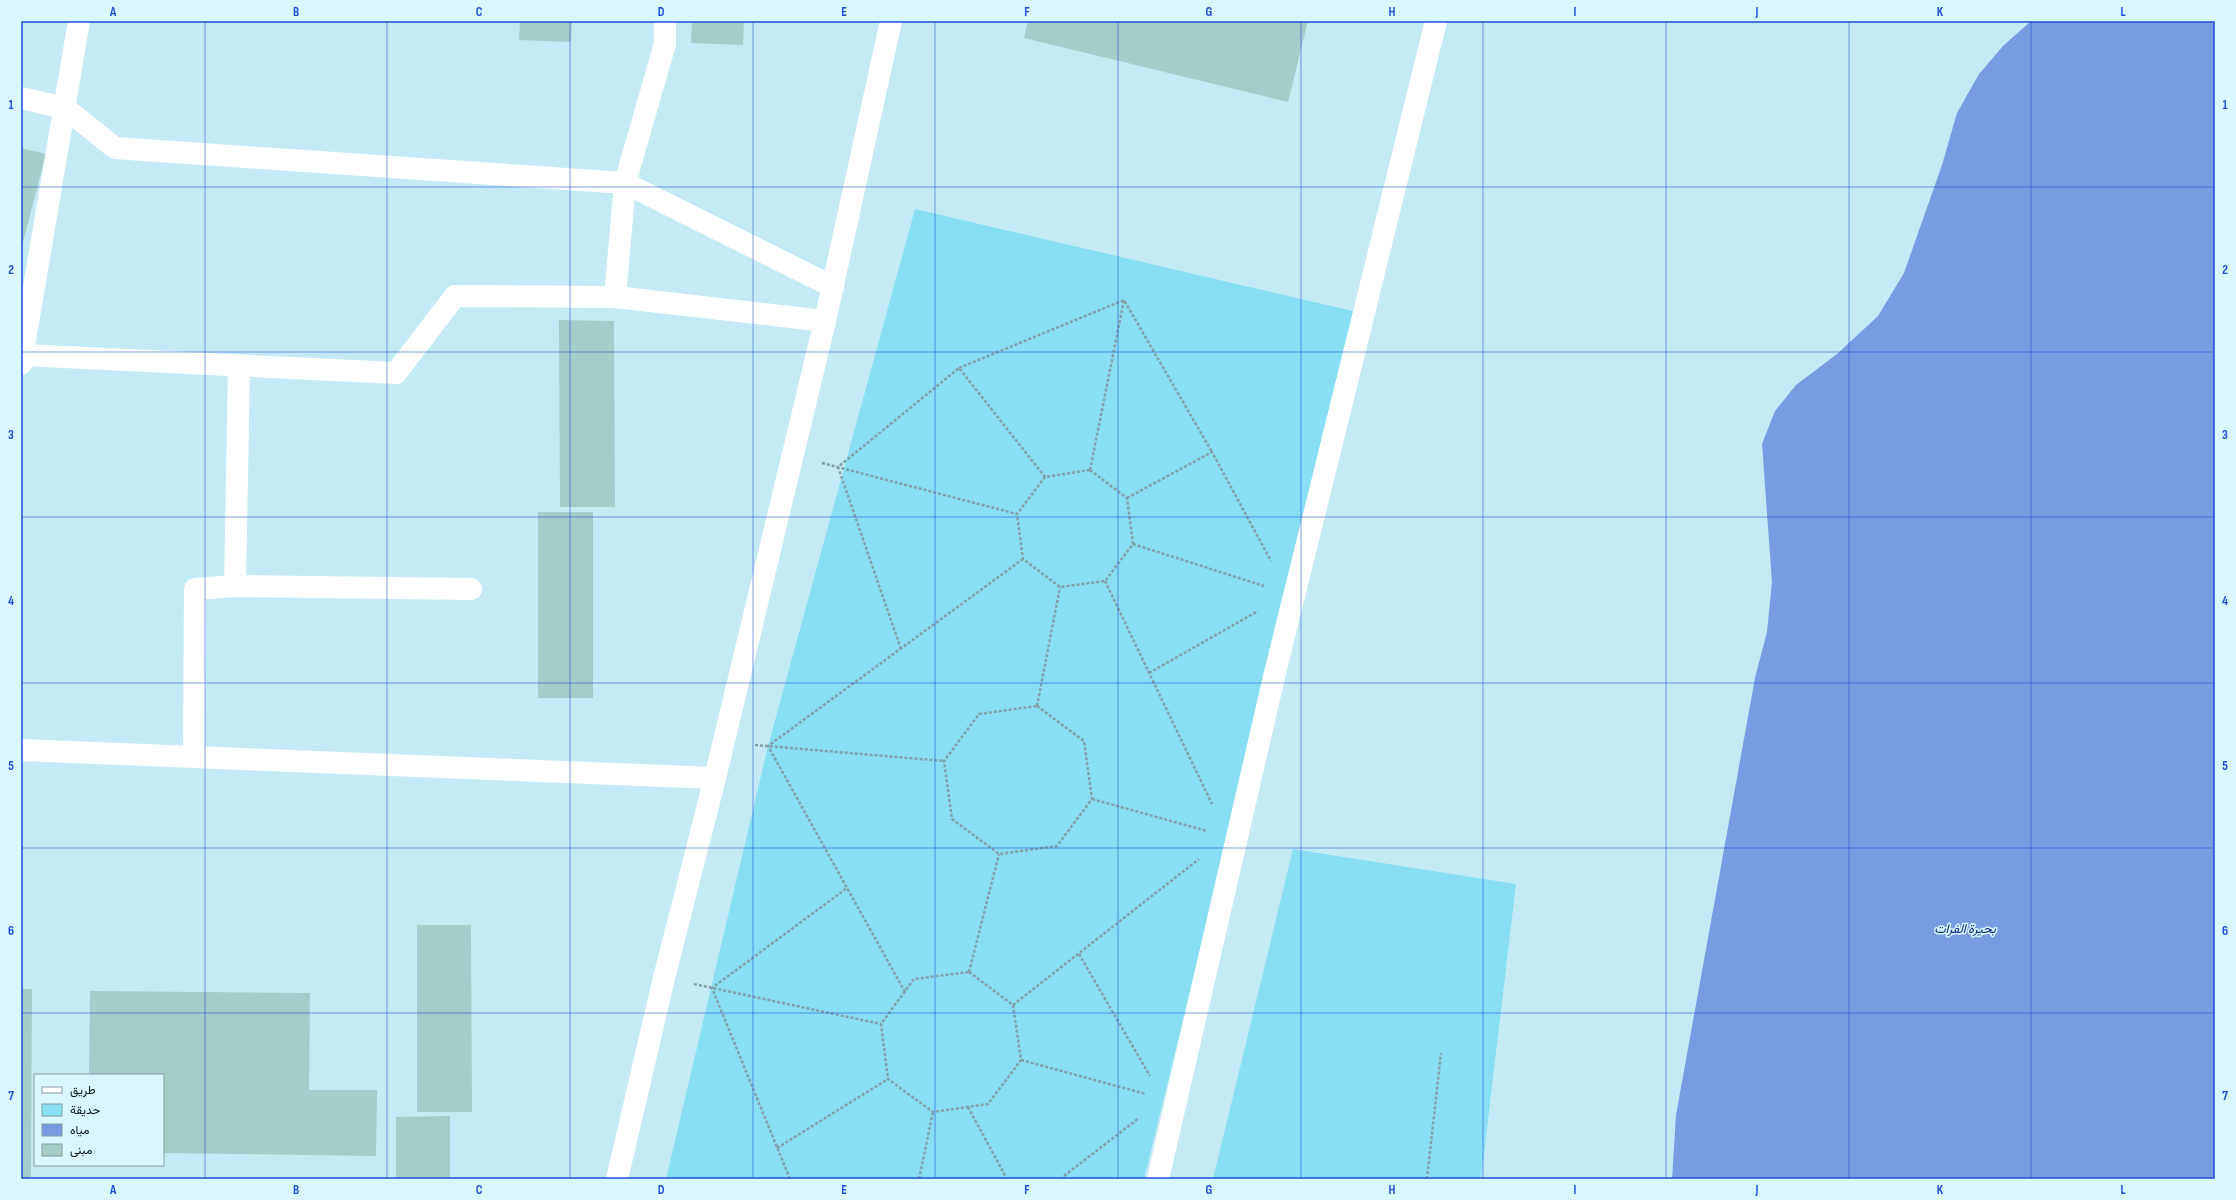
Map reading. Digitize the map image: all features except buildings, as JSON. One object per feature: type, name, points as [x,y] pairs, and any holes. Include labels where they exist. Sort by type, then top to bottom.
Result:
[{"type":"street","points":[[79,21],[22,360],[239,366],[396,373],[455,296],[615,296],[825,321]]},
{"type":"street","points":[[615,296],[625,183],[665,44],[665,21]]},
{"type":"street","points":[[617,1179],[664,978],[724,743],[825,321],[891,21]]},
{"type":"street","points":[[1158,1179],[1274,677],[1436,21]]},
{"type":"street","points":[[21,98],[64,108],[115,148],[625,183],[833,287]]},
{"type":"street","points":[[235,586],[239,366]]},
{"type":"street","points":[[194,757],[195,589],[235,586],[471,589]]},
{"type":"street","points":[[21,750],[715,778]]},
{"type":"path","points":[[838,467],[959,368],[1124,300]]},
{"type":"path","points":[[1124,300],[1212,452],[1273,566]]},
{"type":"path","points":[[1090,470],[1124,300]]},
{"type":"path","points":[[959,368],[1045,477]]},
{"type":"path","points":[[1127,498],[1212,452]]},
{"type":"path","points":[[793,455],[1017,514]]},
{"type":"path","points":[[838,467],[901,649]]},
{"type":"path","points":[[1090,470],[1127,498],[1133,544],[1106,581],[1060,587],[1024,559],[1017,514],[1045,477],[1090,470]]},
{"type":"path","points":[[1133,544],[1266,586]]},
{"type":"path","points":[[768,746],[1024,559]]},
{"type":"path","points":[[1106,581],[1214,808]]},
{"type":"path","points":[[1037,706],[1060,587]]},
{"type":"path","points":[[1149,673],[1260,609]]},
{"type":"path","points":[[1037,706],[1084,741],[1092,799],[1057,846],[998,854],[952,818],[944,761],[979,714],[1037,706]]},
{"type":"path","points":[[724,743],[944,761]]},
{"type":"path","points":[[768,746],[905,992]]},
{"type":"path","points":[[1092,799],[1213,833]]},
{"type":"path","points":[[969,972],[998,854]]},
{"type":"path","points":[[1013,1005],[1203,856]]},
{"type":"path","points":[[712,988],[847,888]]},
{"type":"path","points":[[1079,954],[1152,1079]]},
{"type":"path","points":[[969,972],[1013,1005],[1021,1060],[988,1104],[933,1112],[888,1079],[881,1024],[905,992],[914,979],[969,972]]},
{"type":"path","points":[[664,978],[881,1024]]},
{"type":"path","points":[[712,988],[790,1179]]},
{"type":"path","points":[[1427,1179],[1441,1053]]},
{"type":"path","points":[[1021,1060],[1148,1095]]},
{"type":"path","points":[[777,1148],[888,1079]]},
{"type":"path","points":[[968,1107],[1007,1179]]},
{"type":"path","points":[[919,1179],[933,1112]]},
{"type":"path","points":[[1060,1179],[1145,1113]]},
{"type":"green space","points":[[915,209],[1357,312],[1144,1179],[666,1179],[768,746]]},
{"type":"green space","points":[[1293,849],[1516,884],[1481,1179],[1213,1179]]},
{"type":"water","name":"بحيرة الفرات","points":[[2031,21],[2215,21],[2215,1179],[1672,1179],[1676,1115],[1755,678],[1767,632],[1772,582],[1762,444],[1775,411],[1796,385],[1837,354],[1878,316],[1904,273],[1942,165],[1957,113],[1979,74],[2003,46]]}]
